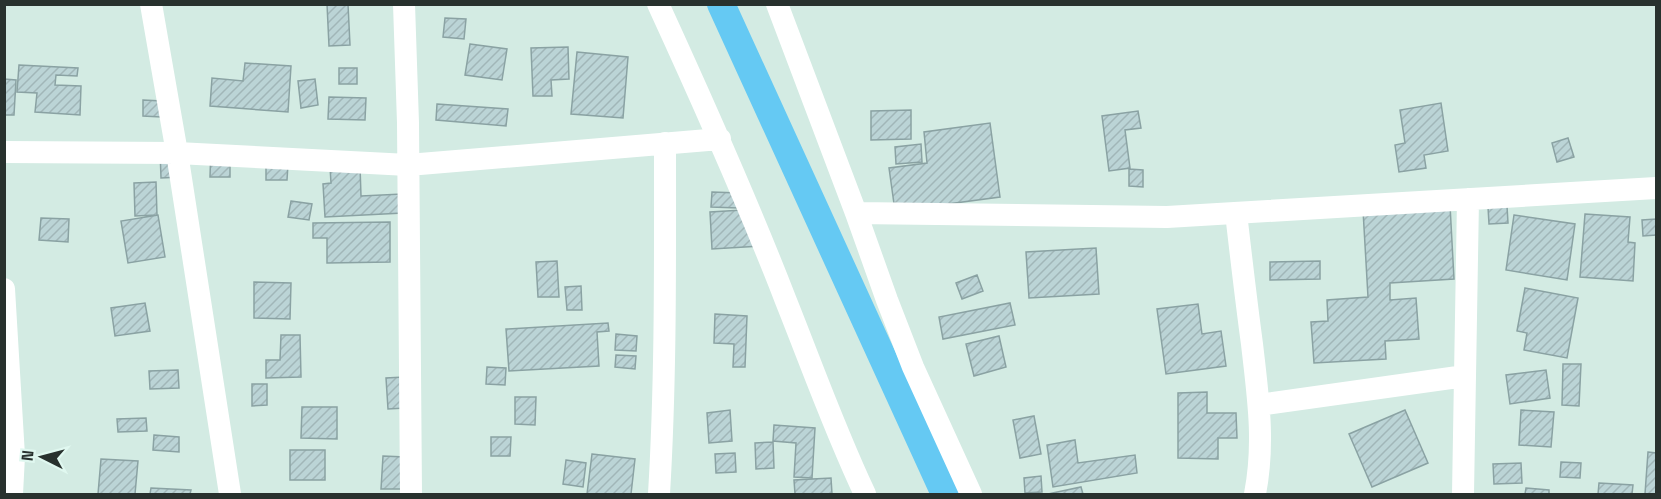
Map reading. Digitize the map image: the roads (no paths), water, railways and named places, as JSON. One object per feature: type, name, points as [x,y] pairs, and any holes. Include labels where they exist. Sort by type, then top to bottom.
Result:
[{"type":"street","points":[[151,4],[231,495]]},
{"type":"street","points":[[404,4],[411,495]]},
{"type":"street","points":[[658,4],[720,139],[848,461],[865,495]]},
{"type":"street","points":[[777,4],[913,367],[971,495]]},
{"type":"street","points":[[4,152],[177,153],[408,165],[720,139]]},
{"type":"street","points":[[659,495],[665,275],[665,143]]},
{"type":"street","points":[[856,213],[1167,217],[1656,188]]},
{"type":"street","points":[[1463,495],[1468,199]]},
{"type":"street","points":[[1236,213],[1262,443],[1255,495]]},
{"type":"street","points":[[4,288],[14,456],[12,495]]},
{"type":"street","points":[[1259,405],[1465,376]]},
{"type":"waterway","points":[[721,4],[945,494]]}]
